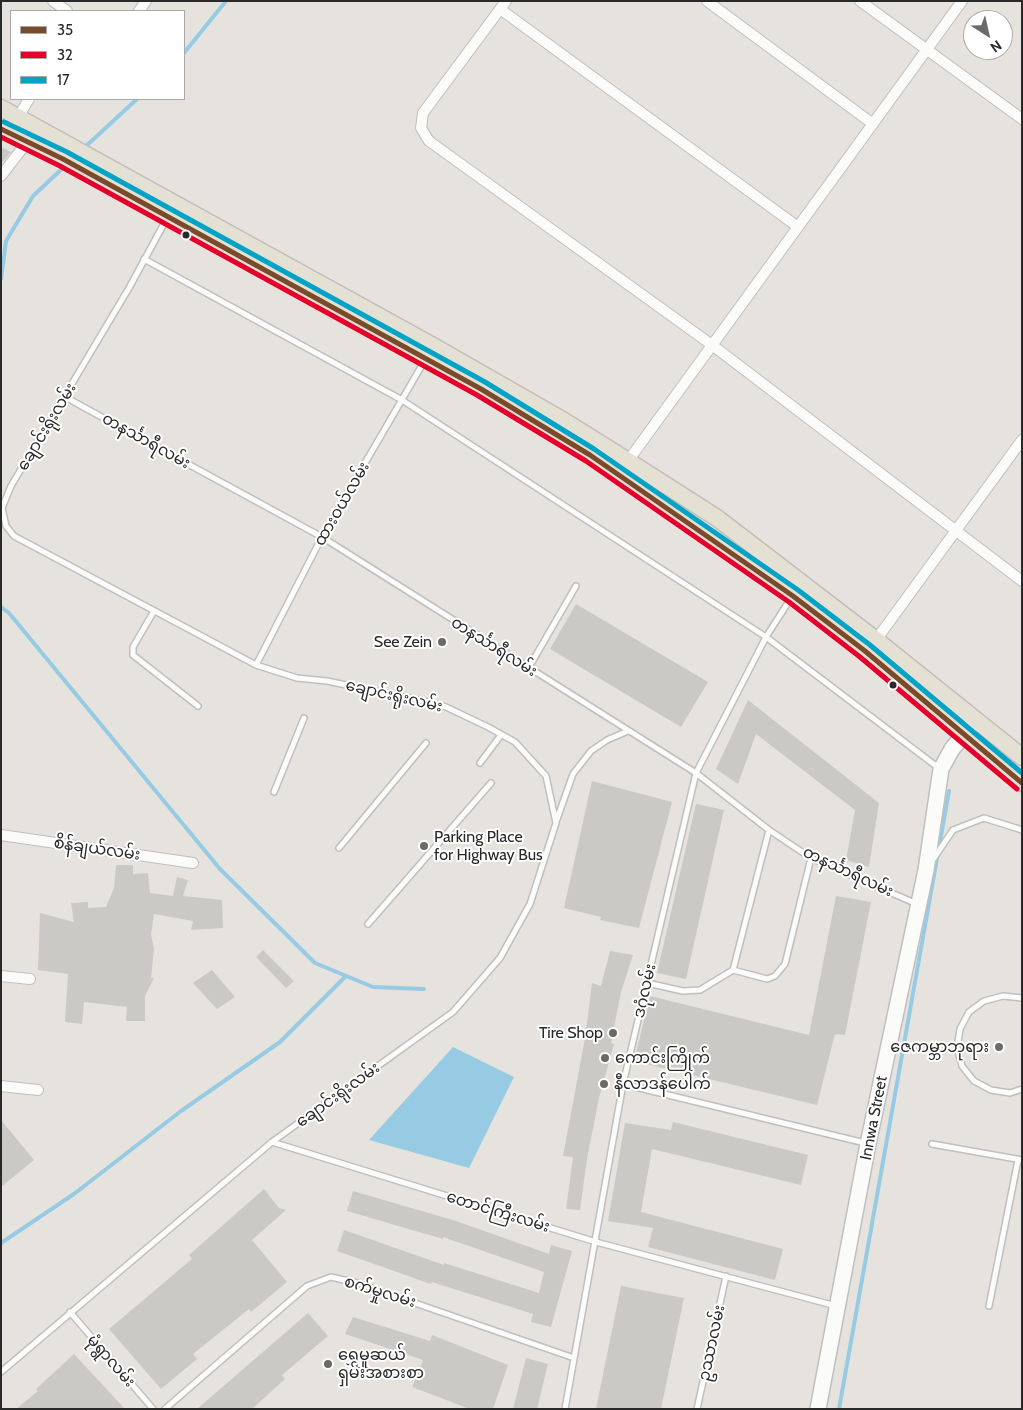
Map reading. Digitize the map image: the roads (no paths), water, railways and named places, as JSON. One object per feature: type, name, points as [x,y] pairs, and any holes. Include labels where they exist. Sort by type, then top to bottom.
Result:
[{"type":"main road","points":[[1,108],[18,116],[121,183],[628,461],[717,518],[871,646],[963,735],[1022,784]]},
{"type":"main road","points":[[5,130],[28,140],[74,154]]},
{"type":"main road","points":[[429,352],[481,389],[618,475],[793,596],[871,646],[1022,757]]},
{"type":"street","points":[[53,1],[66,10]]},
{"type":"street","points":[[707,1],[873,124]]},
{"type":"street","points":[[860,1],[1022,119]]},
{"type":"street","points":[[628,461],[962,1]]},
{"type":"street","points":[[798,227],[503,5],[423,113],[421,128],[429,141],[712,345],[1022,581]]},
{"type":"street","points":[[5,130],[18,116],[28,100]]},
{"type":"street","points":[[1,176],[28,140]]},
{"type":"street","points":[[871,646],[1022,440]]},
{"type":"street","points":[[941,769],[963,735],[975,722]]},
{"type":"street","name":"Innwa Street","points":[[818,1409],[868,1144],[926,870],[941,769]]},
{"type":"street","name":"စိန်ချယ်လမ်း","points":[[1,835],[193,863]]},
{"type":"street","points":[[1,976],[30,979]]},
{"type":"street","points":[[1,1086],[38,1090]]},
{"type":"lane","name":"ချောင်းရိုးလမ်း","points":[[1,1372],[272,1142],[453,1012],[500,958],[530,904],[556,823],[546,776],[515,742],[446,707],[327,681],[297,678],[256,665],[14,536],[6,526],[2,508],[11,486],[66,397],[171,211]]},
{"type":"lane","points":[[144,259],[402,400],[766,637],[941,769]]},
{"type":"lane","name":"ထားဝယ်လမ်း","points":[[256,665],[322,537],[429,352]]},
{"type":"lane","name":"တနင်္သာရီလမ်း","points":[[66,397],[322,537],[528,669],[696,773],[770,830],[811,858],[918,904]]},
{"type":"lane","points":[[618,475],[628,461]]},
{"type":"lane","points":[[528,669],[576,586]]},
{"type":"lane","name":"ဒဂုံလမ်း","points":[[565,1409],[623,1084],[696,773],[766,637],[793,596]]},
{"type":"lane","points":[[154,611],[133,647],[133,655],[198,706]]},
{"type":"lane","points":[[274,792],[304,718]]},
{"type":"lane","points":[[556,823],[573,774],[591,751],[607,740],[628,732]]},
{"type":"lane","points":[[480,763],[501,735]]},
{"type":"lane","points":[[339,848],[426,743]]},
{"type":"lane","points":[[368,924],[491,783]]},
{"type":"lane","points":[[926,870],[953,830],[984,818],[1022,830]]},
{"type":"lane","points":[[647,983],[682,991],[700,990],[733,970],[770,830]]},
{"type":"lane","points":[[733,970],[767,979],[775,976],[785,964],[811,858]]},
{"type":"lane","points":[[1022,998],[1003,996],[984,1001],[969,1012],[960,1029],[958,1048],[962,1066],[974,1081],[991,1090],[1010,1093],[1022,1089]]},
{"type":"lane","points":[[623,1084],[868,1144]]},
{"type":"lane","name":"တောင်ကြီးလမ်း","points":[[272,1142],[596,1242],[837,1307]]},
{"type":"lane","points":[[932,1144],[1020,1160],[989,1306]]},
{"type":"lane","name":"ဥဿာလမ်း","points":[[697,1409],[726,1276]]},
{"type":"lane","name":"စက်မှုလမ်း","points":[[165,1409],[307,1286],[331,1278],[357,1283],[574,1358]]},
{"type":"lane","name":"မုံရွာလမ်း","points":[[70,1312],[153,1409]]},
{"type":"water","points":[[453,1047],[514,1077],[469,1168],[369,1140]]},
{"type":"waterway","points":[[185,52],[226,1]]},
{"type":"waterway","points":[[84,148],[136,100]]},
{"type":"waterway","points":[[1,279],[6,241],[33,196],[66,165]]},
{"type":"waterway","points":[[1,607],[9,613],[220,869],[315,963],[373,987],[424,989]]},
{"type":"waterway","points":[[839,1409],[949,791]]},
{"type":"waterway","points":[[1,1243],[74,1194],[181,1111],[280,1042],[345,977]]},
{"type":"place","name":"See Zein","points":[[442,642]]},
{"type":"place","name":"Parking Place for Highway Bus","points":[[424,846]]},
{"type":"place","name":"Tire Shop","points":[[613,1033]]},
{"type":"place","name":"ဇေကမ္ဘာဘုရား","points":[[999,1047]]},
{"type":"place","name":"ကောင်းကြိုက်","points":[[605,1058]]},
{"type":"place","name":"နီလာဒန်ပေါက်","points":[[604,1084]]},
{"type":"place","name":"ရွှေမူဆယ် ရှမ်းအစားစာ","points":[[328,1364]]}]
